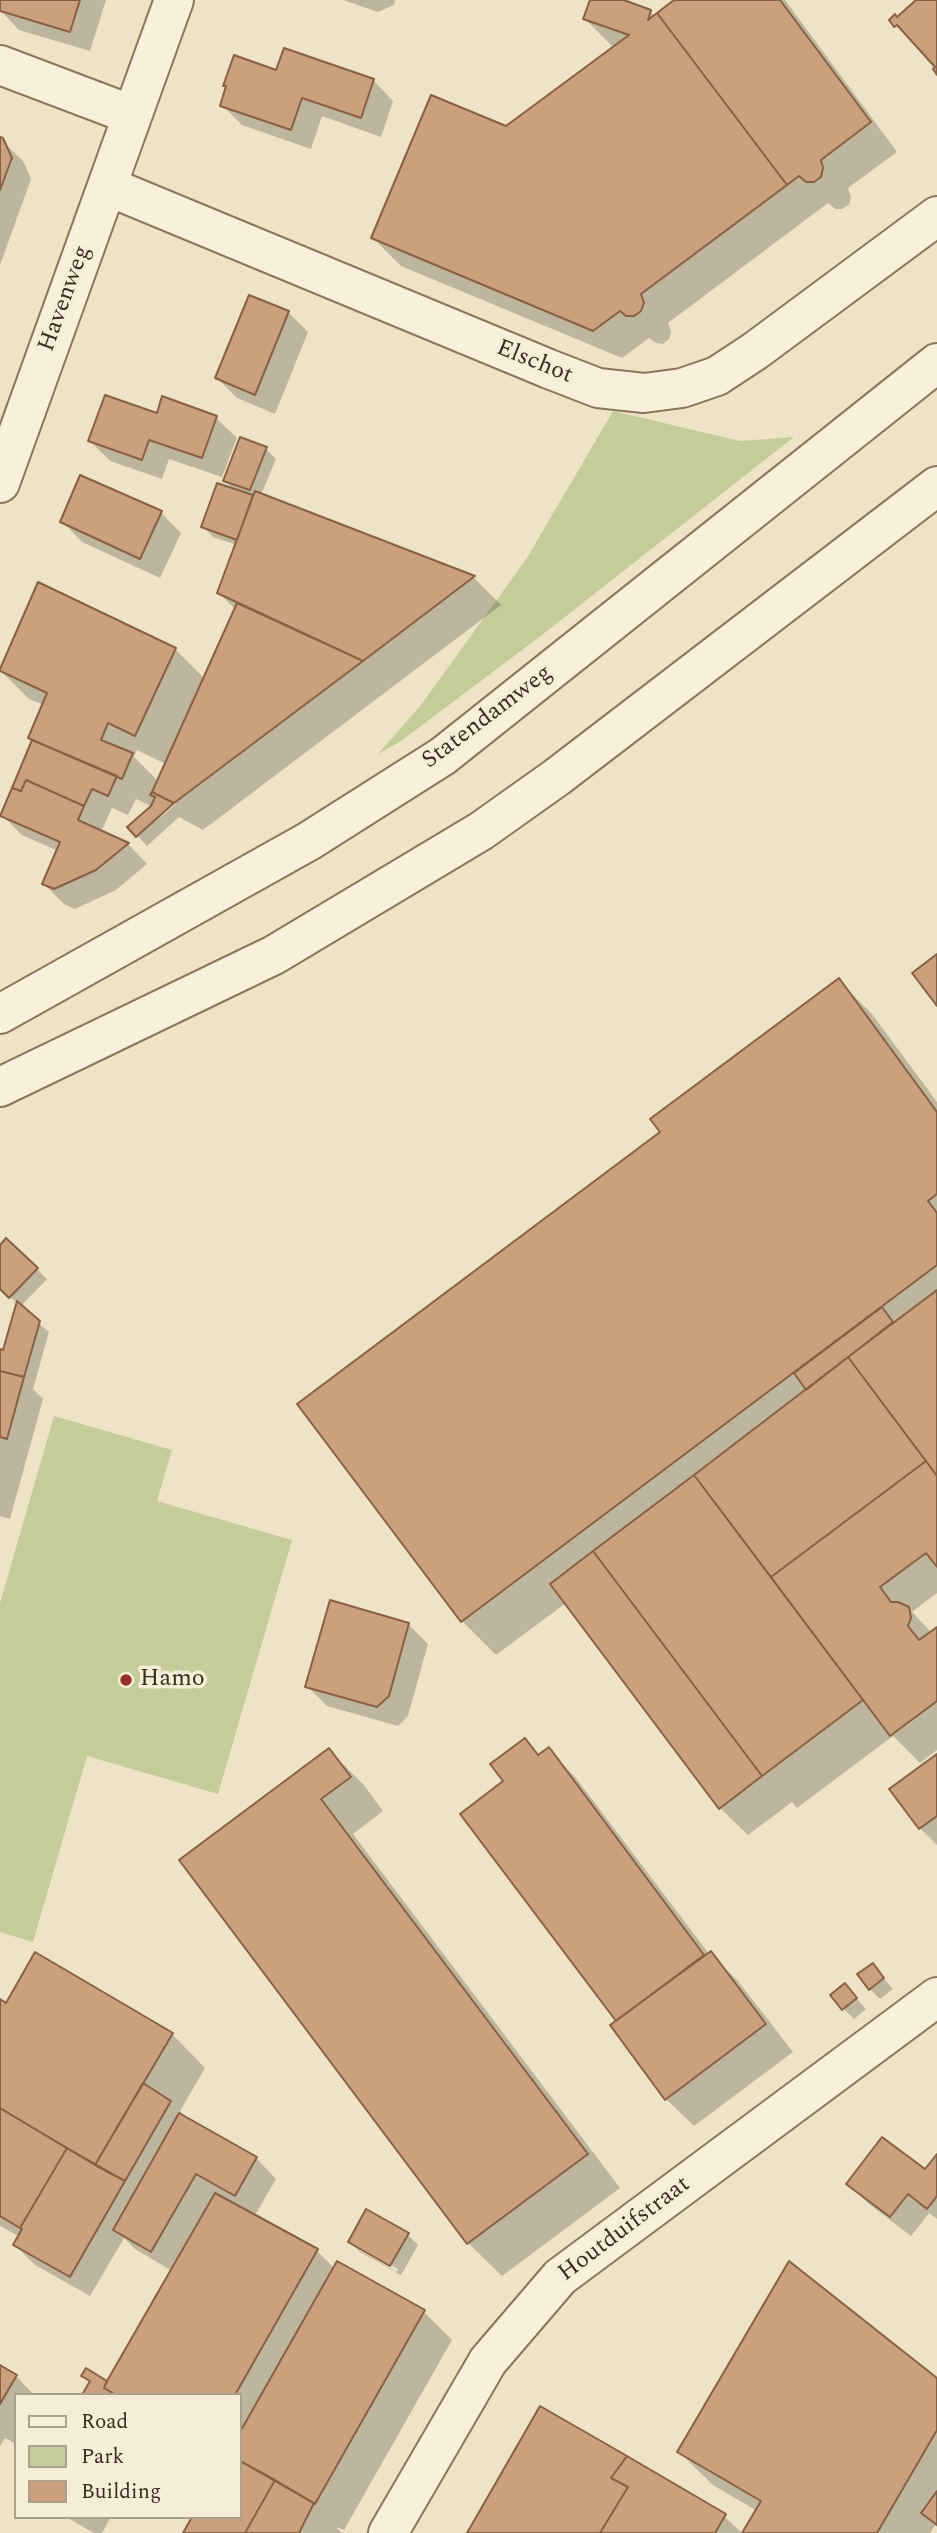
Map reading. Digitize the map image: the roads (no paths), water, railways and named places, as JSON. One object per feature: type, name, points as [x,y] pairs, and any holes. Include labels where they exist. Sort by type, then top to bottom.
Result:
[{"type":"street","name":"Havenweg","points":[[0,483],[174,0]]},
{"type":"street","points":[[0,65],[132,115]]},
{"type":"street","name":"Elschot","points":[[107,186],[598,388],[644,394],[682,388],[717,376],[755,351],[937,216]]},
{"type":"street","name":"Statendamweg","points":[[0,1014],[309,841],[443,756],[937,363]]},
{"type":"street","points":[[5,1076],[274,954],[481,831],[557,777],[937,486]]},
{"type":"street","name":"Houtduifstraat","points":[[388,2533],[488,2361],[560,2277],[937,1997]]},
{"type":"place","name":"Hamo","points":[[126,1680]]}]
